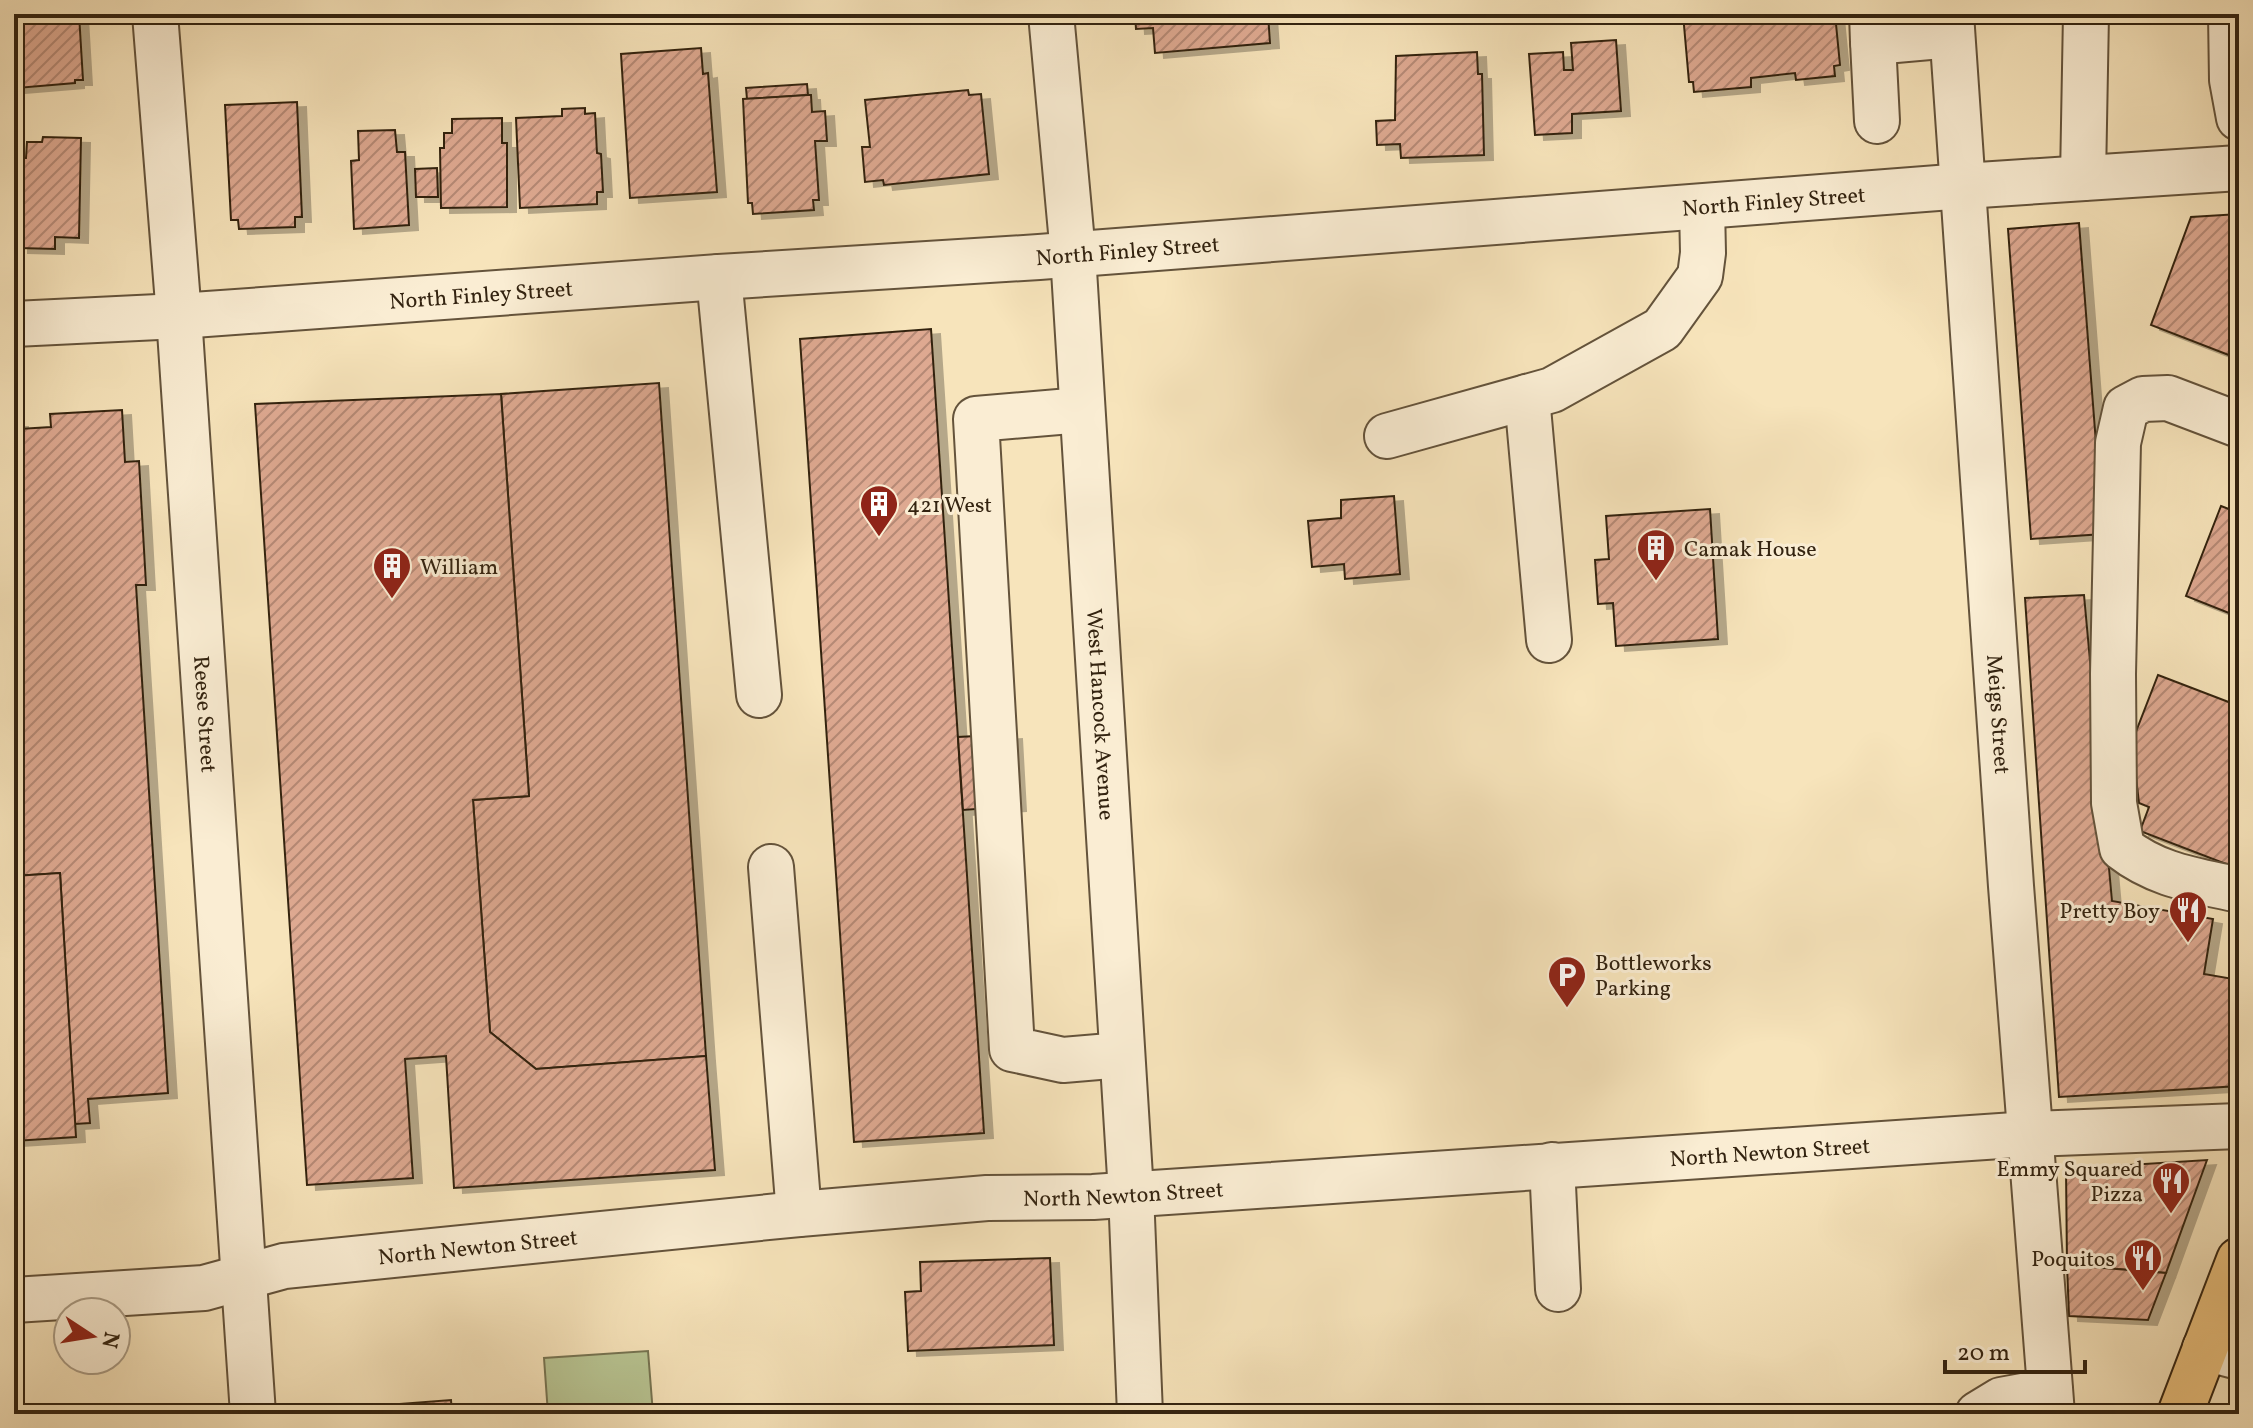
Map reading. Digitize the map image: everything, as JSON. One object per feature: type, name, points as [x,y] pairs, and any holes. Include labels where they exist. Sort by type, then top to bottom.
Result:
[{"type":"main road","points":[[2180,1414],[2222,1352],[2239,1260]]},
{"type":"street","name":"Reese Street","points":[[155,14],[179,316],[253,1414]]},
{"type":"street","name":"West Hancock Avenue","points":[[1051,14],[1073,254],[1131,1193],[1140,1414]]},
{"type":"street","points":[[2083,178],[2086,14]]},
{"type":"street","points":[[2231,14],[2237,93]]},
{"type":"street","points":[[1877,121],[1872,28],[1952,25]]},
{"type":"street","name":"Meigs Street","points":[[1952,25],[2006,823],[2051,1402]]},
{"type":"street","name":"North Finley Street","points":[[14,324],[179,316],[1073,254],[2239,168]]},
{"type":"street","points":[[1387,436],[1552,390],[1662,329],[1700,276],[1702,207]]},
{"type":"street","points":[[719,277],[759,695]]},
{"type":"street","points":[[1527,397],[1549,640]]},
{"type":"street","points":[[2239,425],[2168,398],[2143,399],[2126,408],[2118,443],[2113,674],[2114,803],[2122,848],[2142,864],[2239,890]]},
{"type":"street","points":[[1082,410],[976,419],[1012,1049],[1063,1060],[1122,1055]]},
{"type":"street","points":[[771,867],[799,1214]]},
{"type":"street","name":"North Newton Street","points":[[14,1300],[204,1288],[284,1266],[987,1198],[1081,1197],[2030,1134],[2239,1126]]},
{"type":"street","points":[[1552,1165],[1558,1289]]},
{"type":"street","points":[[1978,1414],[2001,1400],[2051,1402]]},
{"type":"green space","points":[[648,1351],[653,1414],[548,1414],[544,1358]]},
{"type":"building","points":[[79,14],[83,80],[17,88],[14,15]]},
{"type":"building","points":[[1135,14],[1268,14],[1270,43],[1155,53],[1153,28],[1136,29]]},
{"type":"building","points":[[1683,14],[1835,14],[1840,65],[1834,66],[1835,76],[1796,80],[1795,73],[1751,78],[1751,87],[1694,92],[1693,82],[1689,82]]},
{"type":"building","points":[[1616,40],[1621,111],[1572,114],[1572,133],[1535,135],[1529,54],[1563,52],[1564,70],[1573,70],[1571,43]]},
{"type":"building","points":[[701,48],[703,74],[708,73],[717,192],[630,198],[621,54]]},
{"type":"building","points":[[1477,52],[1478,74],[1482,74],[1484,155],[1401,158],[1400,144],[1377,145],[1376,121],[1395,120],[1396,56]]},
{"type":"building","points":[[807,84],[808,95],[747,99],[746,88]]},
{"type":"building","points":[[968,90],[969,95],[981,94],[989,174],[884,185],[883,180],[865,182],[862,147],[870,147],[865,100]]},
{"type":"building","points":[[811,95],[812,112],[825,111],[827,141],[815,141],[819,200],[813,200],[814,210],[753,214],[752,203],[748,203],[743,99]]},
{"type":"building","points":[[297,102],[302,217],[295,217],[295,227],[239,229],[238,220],[231,220],[225,105]]},
{"type":"building","points":[[585,108],[585,114],[595,113],[597,153],[601,154],[603,192],[597,192],[597,204],[520,208],[516,118],[562,116],[562,109]]},
{"type":"building","points":[[502,118],[502,143],[507,143],[507,207],[441,208],[440,148],[444,148],[444,133],[452,133],[452,119]]},
{"type":"building","points":[[395,130],[397,152],[405,152],[409,225],[354,229],[351,161],[359,160],[358,131]]},
{"type":"building","points":[[43,137],[81,138],[79,238],[55,237],[55,249],[19,248],[19,236],[14,236],[14,158],[26,158],[27,142],[42,142]]},
{"type":"building","points":[[437,168],[438,197],[416,197],[415,169]]},
{"type":"building","points":[[2239,214],[2239,359],[2151,325],[2191,217]]},
{"type":"building","points":[[2079,223],[2103,534],[2031,539],[2008,229]]},
{"type":"building","name":"421 West","points":[[931,329],[984,1133],[854,1142],[800,339]]},
{"type":"building","points":[[659,383],[706,1056],[536,1069],[490,1032],[473,800],[529,796],[501,394]]},
{"type":"building","name":"William","points":[[501,394],[529,796],[473,800],[490,1032],[536,1069],[706,1056],[715,1170],[454,1188],[446,1056],[405,1059],[413,1178],[307,1185],[255,404]]},
{"type":"building","points":[[122,410],[125,462],[139,461],[146,585],[136,585],[168,1093],[88,1099],[90,1123],[75,1124],[60,873],[14,876],[14,791],[24,790],[14,640],[14,422],[19,422],[19,429],[51,427],[50,414]]},
{"type":"building","points":[[1394,496],[1400,574],[1345,579],[1344,564],[1312,567],[1308,521],[1341,518],[1341,500]]},
{"type":"building","points":[[2221,506],[2239,513],[2239,617],[2186,596]]},
{"type":"building","name":"Camak House","points":[[1710,509],[1718,639],[1616,646],[1613,603],[1598,604],[1595,560],[1609,559],[1606,516]]},
{"type":"building","points":[[2084,595],[2112,901],[2213,919],[2204,974],[2239,980],[2239,1086],[2059,1097],[2025,598]]},
{"type":"building","points":[[2158,675],[2239,706],[2239,869],[2140,831],[2149,807],[2139,803],[2132,742]]},
{"type":"building","points":[[1013,734],[1017,806],[963,810],[958,737]]},
{"type":"building","points":[[60,873],[76,1137],[14,1141],[14,876]]},
{"type":"building","points":[[2207,1160],[2166,1273],[2067,1265],[2066,1169]]},
{"type":"building","points":[[1050,1258],[1054,1345],[908,1351],[905,1292],[921,1291],[920,1262]]},
{"type":"building","points":[[2067,1265],[2166,1273],[2148,1320],[2069,1316]]},
{"type":"building","points":[[451,1400],[452,1414],[322,1414],[322,1410]]},
{"type":"place","name":"421 West","points":[[879,538]]},
{"type":"place","name":"Camak House","points":[[1656,582]]},
{"type":"place","name":"William","points":[[392,600]]},
{"type":"place","name":"Pretty Boy","points":[[2188,944]]},
{"type":"place","name":"Bottleworks Parking","points":[[1567,1009]]},
{"type":"place","name":"Emmy Squared Pizza","points":[[2171,1215]]},
{"type":"place","name":"Poquitos","points":[[2143,1292]]}]
